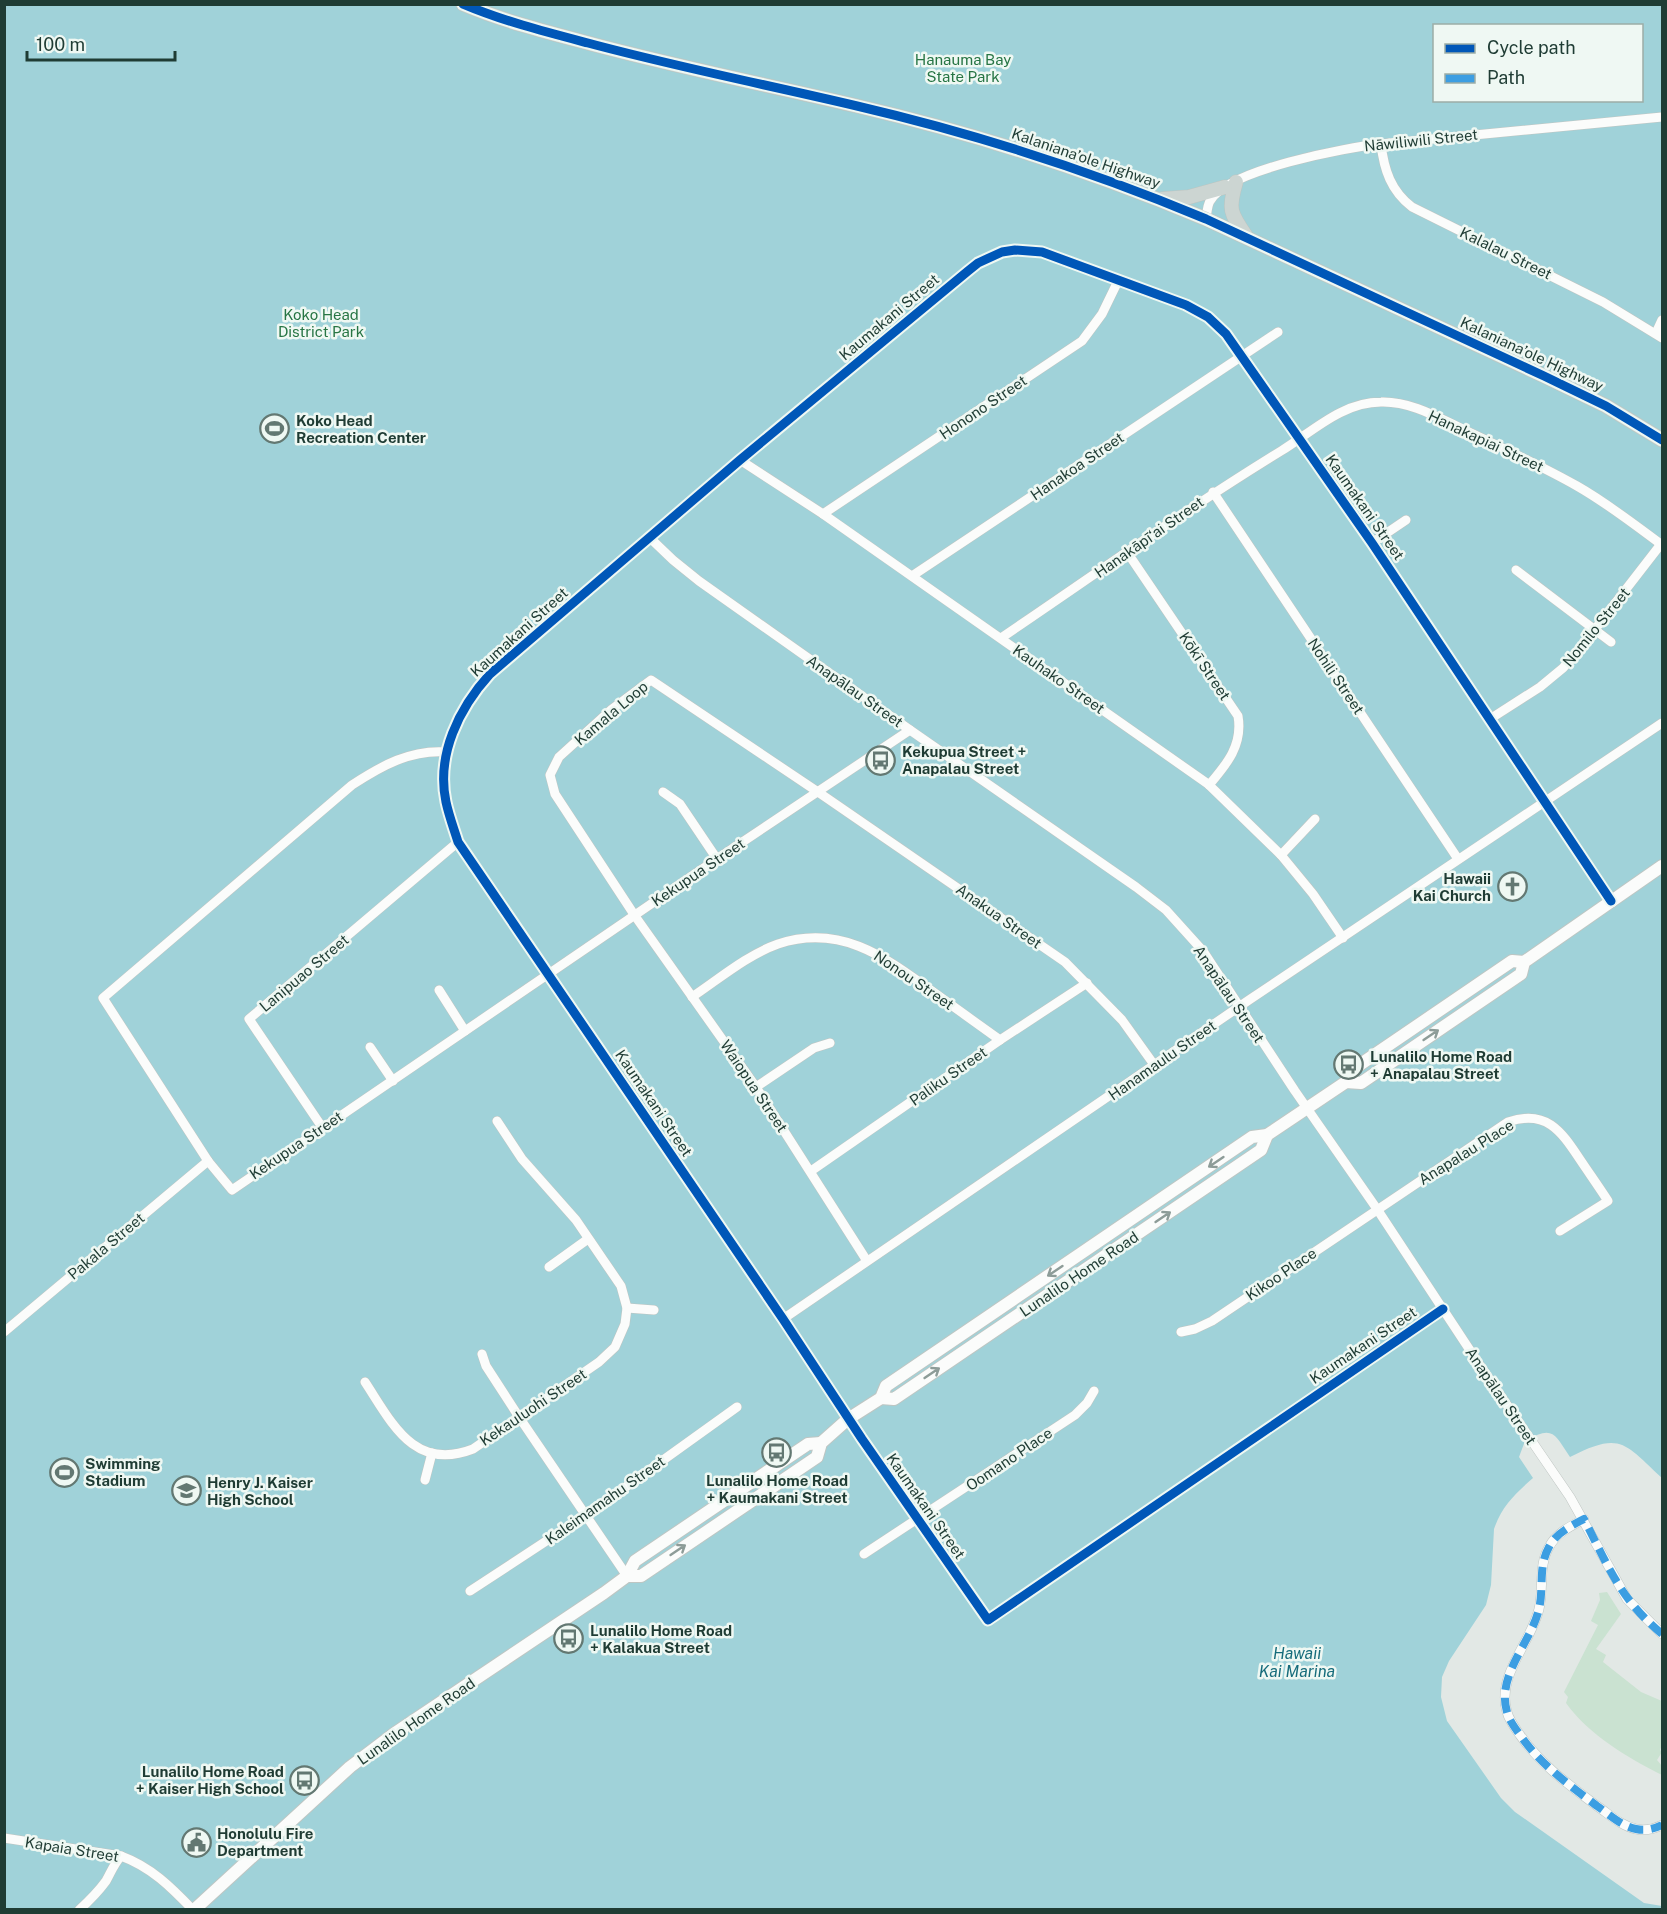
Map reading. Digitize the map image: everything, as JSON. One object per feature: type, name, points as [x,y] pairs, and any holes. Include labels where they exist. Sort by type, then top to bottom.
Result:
[{"type":"main road","name":"Kalaniana’ole Highway","points":[[463,4],[520,25],[624,53],[943,127],[1003,145],[1158,199],[1206,219],[1544,376],[1606,406],[1662,440]]},
{"type":"main road","points":[[1158,199],[1190,197],[1230,184],[1233,218],[1247,238]]},
{"type":"main road","name":"Lunalilo Home Road","points":[[194,1910],[350,1767],[627,1576],[635,1561],[808,1444],[821,1443],[848,1419],[881,1398],[894,1399],[1261,1150],[1267,1135],[1306,1108],[1346,1082],[1360,1083],[1521,974],[1524,963],[1662,866]]},
{"type":"street","name":"Nāwiliwili Street","points":[[1230,184],[1291,161],[1351,147],[1662,117]]},
{"type":"street","name":"Kalalau Street","points":[[1381,144],[1383,162],[1392,185],[1417,211],[1559,279],[1659,335]]},
{"type":"street","points":[[1206,219],[1210,201],[1230,184]]},
{"type":"street","name":"Kaumakani Street","points":[[1443,1309],[988,1620],[848,1419],[783,1319],[458,842],[445,799],[447,752],[452,732],[475,693],[490,674],[740,460],[968,271],[990,257],[1015,250],[1042,252],[1186,304],[1201,312],[1226,333],[1372,543],[1611,901]]},
{"type":"street","name":"Honono Street","points":[[823,514],[1082,341],[1102,315],[1119,279]]},
{"type":"street","points":[[1659,335],[1662,320]]},
{"type":"street","name":"Hanakoa Street","points":[[912,576],[1278,332]]},
{"type":"street","name":"Hanakapiai Street","points":[[1299,440],[1331,417],[1356,406],[1383,402],[1411,406],[1548,470],[1602,502],[1662,545]]},
{"type":"street","name":"Hanakāpī‘ai Street","points":[[1001,638],[1213,492],[1299,440]]},
{"type":"street","name":"Kauhako Street","points":[[740,460],[823,514],[1209,785],[1281,855],[1313,894],[1343,938]]},
{"type":"street","name":"Nohili Street","points":[[1213,492],[1458,859]]},
{"type":"street","points":[[1372,543],[1406,520]]},
{"type":"street","name":"Anapālau Street","points":[[650,538],[699,581],[1136,886],[1166,910],[1203,951],[1238,1007],[1509,1406],[1584,1519],[1627,1599],[1662,1634]]},
{"type":"street","name":"Nomilo Street","points":[[1490,719],[1552,678],[1573,657],[1662,545]]},
{"type":"street","name":"Kōkī Street","points":[[1127,552],[1238,716],[1239,734],[1234,752],[1209,785]]},
{"type":"street","points":[[1516,570],[1611,642]]},
{"type":"street","name":"Kamala Loop","points":[[635,916],[555,794],[550,775],[559,758],[612,708],[651,680],[819,792]]},
{"type":"street","name":"Hanamaulu Street","points":[[783,1319],[1238,1007],[1458,859],[1546,803],[1662,723]]},
{"type":"street","name":"Kekupua Street","points":[[447,752],[429,750],[400,758],[352,785],[103,998],[208,1161],[232,1190],[910,730]]},
{"type":"street","points":[[663,792],[680,804],[717,859]]},
{"type":"street","name":"Anakua Street","points":[[819,792],[1065,962],[1122,1020],[1155,1066]]},
{"type":"street","points":[[1281,855],[1315,819]]},
{"type":"street","name":"Lanipuao Street","points":[[322,1127],[249,1019],[458,842]]},
{"type":"street","name":"Waiopua Street","points":[[635,916],[756,1087],[867,1260]]},
{"type":"street","name":"Nonou Street","points":[[692,997],[750,958],[777,945],[807,938],[838,940],[858,945],[885,958],[1000,1040]]},
{"type":"street","name":"Paliku Street","points":[[811,1171],[1000,1040],[1087,983]]},
{"type":"street","points":[[439,990],[465,1031]]},
{"type":"street","points":[[756,1087],[814,1048],[831,1043]]},
{"type":"street","points":[[370,1047],[393,1081]]},
{"type":"street","name":"Anapalau Place","points":[[1377,1209],[1508,1122],[1533,1118],[1548,1123],[1562,1132],[1608,1201],[1560,1231]]},
{"type":"street","points":[[497,1122],[522,1159],[564,1206],[621,1286],[627,1308],[654,1310]]},
{"type":"street","name":"Pakala Street","points":[[4,1332],[208,1161]]},
{"type":"street","name":"Kikoo Place","points":[[1181,1332],[1195,1329],[1212,1321],[1377,1209]]},
{"type":"street","points":[[549,1268],[588,1239]]},
{"type":"street","name":"Kekauluohi Street","points":[[432,1454],[455,1454],[473,1449],[608,1355],[622,1334],[627,1308]]},
{"type":"street","points":[[482,1354],[486,1366],[519,1417],[627,1576]]},
{"type":"street","points":[[365,1382],[403,1437],[418,1448],[432,1454],[425,1480]]},
{"type":"street","name":"Oomano Place","points":[[864,1554],[1075,1415],[1087,1403],[1094,1391]]},
{"type":"street","name":"Kaleimamahu Street","points":[[470,1591],[585,1515],[737,1407]]},
{"type":"street","points":[[1584,1519],[1562,1532],[1547,1549],[1542,1570],[1539,1611],[1511,1670],[1506,1686],[1507,1712],[1511,1722],[1537,1757],[1570,1786],[1625,1826],[1647,1830],[1662,1825]]},
{"type":"street","name":"Kapaia Street","points":[[4,1838],[121,1856],[154,1873],[173,1888],[194,1910]]},
{"type":"street","points":[[79,1910],[103,1885],[112,1866],[121,1856]]},
{"type":"green space","points":[[1607,1592],[1621,1614],[1596,1649],[1606,1655],[1603,1662],[1641,1692],[1662,1701],[1660,1750],[1662,1752],[1657,1760],[1662,1766],[1662,1775],[1597,1735],[1566,1703],[1568,1697],[1564,1692],[1598,1625],[1591,1621],[1600,1600],[1599,1593]]},
{"type":"water","name":"Hawaii Kai Marina","points":[[5,5],[1662,5],[1662,1478],[1639,1456],[1621,1445],[1601,1444],[1570,1457],[1552,1434],[1542,1433],[1525,1441],[1519,1457],[1533,1478],[1520,1489],[1497,1521],[1494,1529],[1491,1585],[1486,1605],[1449,1661],[1442,1677],[1441,1697],[1447,1721],[1501,1798],[1515,1812],[1644,1903],[1662,1906],[1662,1909],[5,1910]]},
{"type":"marked path","points":[[1662,1634],[1625,1595],[1584,1519],[1560,1534],[1552,1542],[1546,1554],[1542,1569],[1539,1609],[1535,1622],[1510,1672],[1505,1698],[1512,1724],[1537,1756],[1565,1782],[1625,1825],[1643,1830],[1662,1825]]},
{"type":"cycle path","points":[[463,4],[525,26],[621,52],[857,106],[946,129],[1034,155],[1121,185],[1206,219],[1544,376],[1606,406],[1662,440]]},
{"type":"cycle path","points":[[1443,1309],[988,1620],[862,1439],[783,1319],[458,842],[447,807],[444,784],[444,767],[453,733],[469,702],[490,674],[740,460],[968,271],[978,263],[1002,252],[1015,250],[1042,252],[1186,305],[1208,317],[1226,334],[1372,543],[1611,901]]},
{"type":"place","name":"Koko Head Recreation Center","points":[[275,429]]},
{"type":"place","name":"Kekupua Street + Anapalau Street","points":[[881,760]]},
{"type":"place","name":"Hawaii Kai Church","points":[[1512,887]]},
{"type":"place","name":"Lunalilo Home Road + Anapalau Street","points":[[1349,1065]]},
{"type":"place","name":"Lunalilo Home Road + Kaumakani Street","points":[[777,1453]]},
{"type":"place","name":"Swimming Stadium","points":[[64,1472]]},
{"type":"place","name":"Henry J. Kaiser High School","points":[[186,1491]]},
{"type":"place","name":"Lunalilo Home Road + Kalakua Street","points":[[569,1639]]},
{"type":"place","name":"Lunalilo Home Road + Kaiser High School","points":[[305,1780]]},
{"type":"place","name":"Honolulu Fire Department","points":[[196,1842]]},
{"type":"park label","name":"Hanauma Bay State Park","points":[[963,68]]},
{"type":"park label","name":"Koko Head District Park","points":[[321,322]]}]
